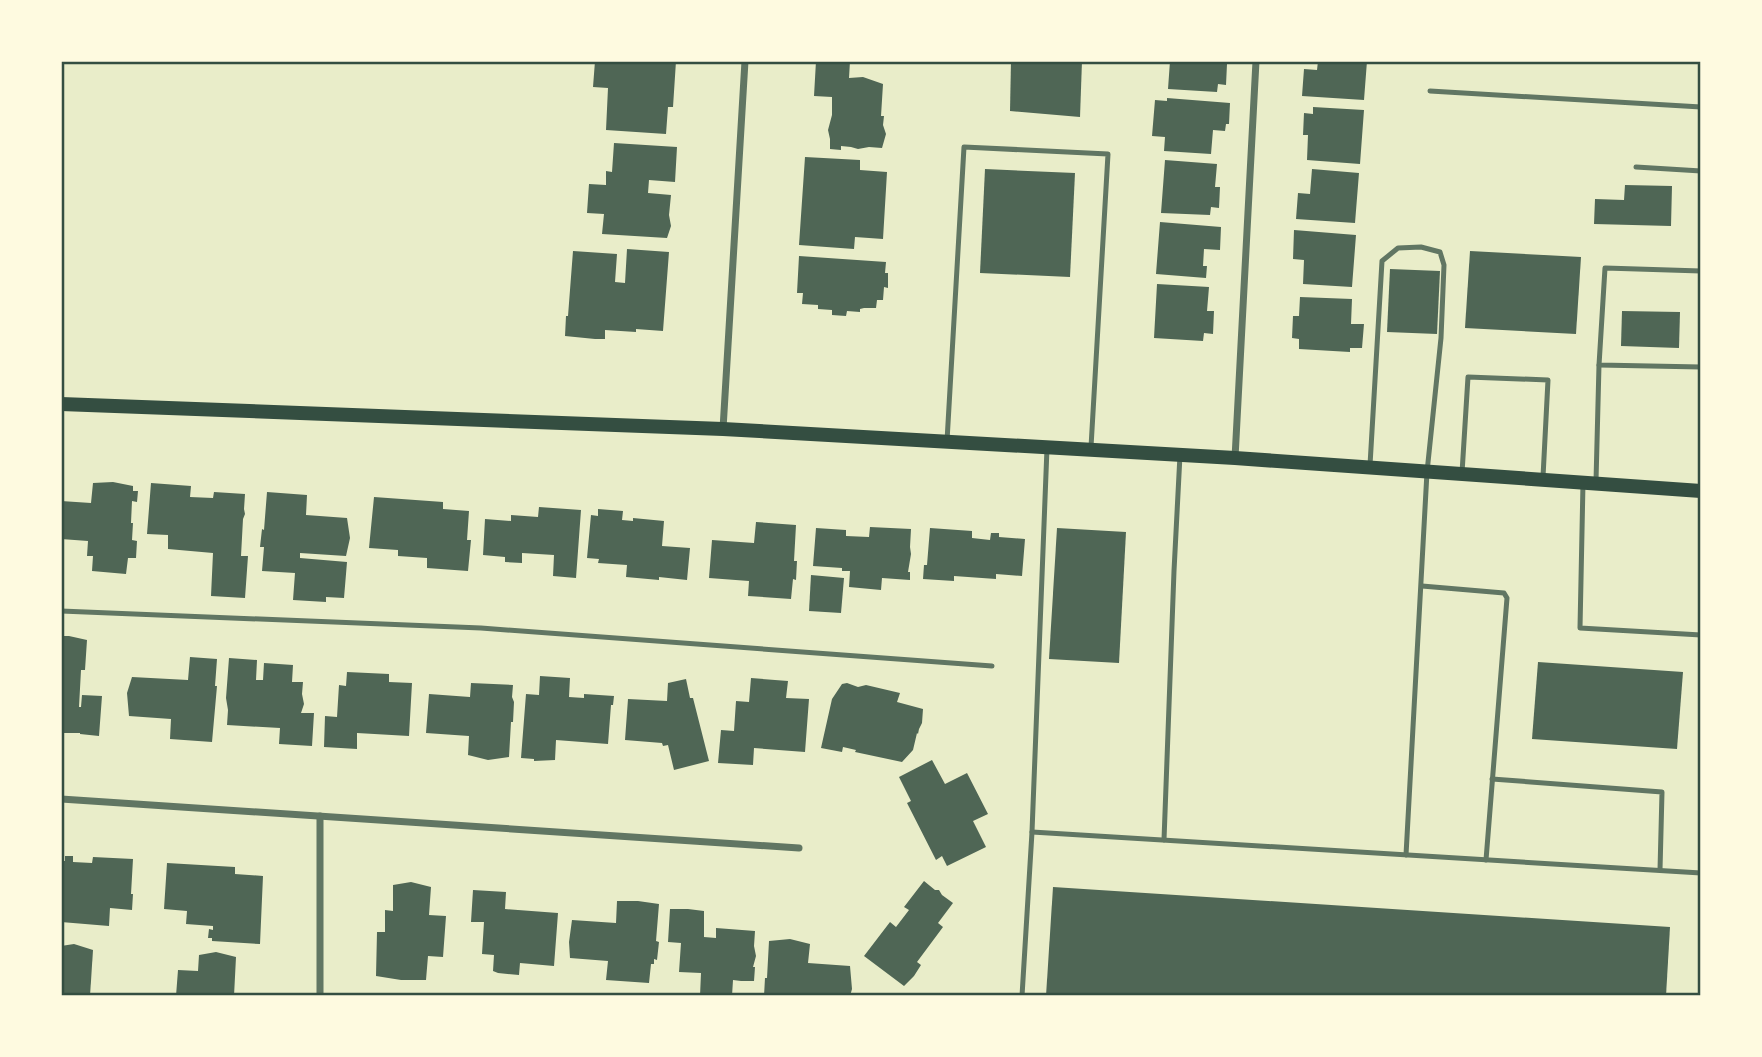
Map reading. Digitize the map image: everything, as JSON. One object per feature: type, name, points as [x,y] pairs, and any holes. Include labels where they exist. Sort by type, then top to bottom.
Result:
[{"type":"main road","points":[[61,404],[723,429],[1235,458],[1701,491]]},
{"type":"street","points":[[723,429],[745,61]]},
{"type":"street","points":[[1235,458],[1256,61]]},
{"type":"street","points":[[61,799],[799,848]]},
{"type":"street","points":[[320,817],[320,996]]},
{"type":"lane","points":[[1430,91],[1701,107]]},
{"type":"lane","points":[[947,442],[964,147],[1108,154],[1091,450]]},
{"type":"lane","points":[[1636,167],[1701,171]]},
{"type":"lane","points":[[1370,468],[1382,261],[1398,248],[1421,247],[1440,252],[1444,265],[1441,338],[1427,472],[1406,855]]},
{"type":"lane","points":[[1701,271],[1605,268],[1580,628],[1701,635]]},
{"type":"lane","points":[[1599,365],[1701,367]]},
{"type":"lane","points":[[1461,475],[1468,377],[1548,380],[1543,480]]},
{"type":"lane","points":[[1022,996],[1032,832],[1047,447]]},
{"type":"lane","points":[[1164,841],[1180,455]]},
{"type":"lane","points":[[1422,586],[1504,593],[1507,598],[1486,860]]},
{"type":"lane","points":[[61,611],[481,628],[992,666]]},
{"type":"lane","points":[[1492,779],[1662,792],[1660,870]]},
{"type":"lane","points":[[1032,832],[1701,873]]},
{"type":"building","points":[[595,61],[676,61],[673,107],[668,107],[666,134],[606,130],[608,88],[593,87]]},
{"type":"building","points":[[816,61],[850,61],[849,78],[863,77],[883,84],[881,116],[884,116],[886,134],[882,148],[858,149],[841,146],[841,150],[830,149],[828,130],[832,115],[832,97],[814,96]]},
{"type":"building","points":[[1011,61],[1082,61],[1080,117],[1010,111]]},
{"type":"building","points":[[1170,61],[1220,61],[1220,64],[1227,64],[1226,85],[1218,84],[1217,92],[1168,89]]},
{"type":"building","points":[[1318,61],[1367,61],[1364,100],[1302,96],[1304,69],[1317,70]]},
{"type":"building","points":[[1167,98],[1230,103],[1229,124],[1226,124],[1225,131],[1213,130],[1211,154],[1164,151],[1165,137],[1152,136],[1155,100],[1167,101]]},
{"type":"building","points":[[1313,107],[1364,110],[1360,164],[1307,160],[1308,135],[1303,135],[1304,113],[1313,114]]},
{"type":"building","points":[[614,143],[677,147],[675,182],[649,180],[648,193],[671,195],[671,226],[667,238],[602,234],[604,214],[587,213],[589,184],[606,185],[606,171],[612,172]]},
{"type":"building","points":[[805,157],[860,160],[860,170],[887,172],[883,239],[855,237],[854,249],[799,245]]},
{"type":"building","points":[[1165,160],[1217,164],[1215,187],[1220,187],[1219,208],[1211,207],[1210,215],[1161,213]]},
{"type":"building","points":[[985,169],[1075,173],[1070,277],[980,273]]},
{"type":"building","points":[[1312,169],[1359,173],[1355,223],[1296,219],[1298,193],[1310,194]]},
{"type":"building","points":[[1625,185],[1672,186],[1671,226],[1594,224],[1595,199],[1624,200]]},
{"type":"building","points":[[1160,222],[1221,227],[1220,250],[1204,249],[1203,266],[1207,266],[1206,278],[1156,274]]},
{"type":"building","points":[[1294,230],[1356,235],[1352,287],[1303,284],[1304,260],[1293,259]]},
{"type":"building","points":[[627,249],[669,252],[663,331],[605,330],[605,339],[565,336],[573,251],[617,254],[615,282],[625,283]]},
{"type":"building","points":[[1470,251],[1581,257],[1576,334],[1465,328]]},
{"type":"building","points":[[799,256],[886,262],[888,288],[884,287],[883,300],[877,300],[876,308],[860,309],[860,312],[847,311],[846,316],[832,315],[832,310],[818,309],[818,305],[802,304],[803,293],[797,293]]},
{"type":"building","points":[[1390,269],[1440,271],[1437,334],[1387,332]]},
{"type":"building","points":[[1157,284],[1209,287],[1207,311],[1214,311],[1213,334],[1204,333],[1203,341],[1154,338]]},
{"type":"building","points":[[1300,297],[1352,299],[1351,324],[1364,324],[1362,348],[1350,348],[1350,352],[1299,349],[1299,339],[1292,338],[1293,316],[1299,316]]},
{"type":"building","points":[[1622,311],[1680,312],[1679,348],[1621,346]]},
{"type":"building","points":[[113,482],[133,486],[133,491],[138,491],[137,502],[132,501],[131,523],[132,540],[137,541],[136,558],[128,558],[126,574],[92,571],[93,556],[87,556],[88,541],[61,539],[61,501],[91,503],[93,483]]},
{"type":"building","points":[[151,483],[191,486],[190,497],[213,498],[214,492],[245,494],[241,556],[248,556],[245,598],[211,596],[213,553],[168,549],[168,535],[147,534]]},
{"type":"building","points":[[267,492],[307,495],[306,515],[347,518],[350,538],[346,556],[300,553],[300,558],[347,562],[344,598],[326,597],[326,602],[293,600],[295,573],[262,571],[264,547],[260,547]]},
{"type":"building","points":[[374,497],[443,502],[443,509],[469,511],[467,540],[471,540],[468,571],[427,568],[427,558],[398,556],[398,550],[369,548]]},
{"type":"building","points":[[539,507],[581,510],[576,578],[553,576],[554,555],[522,553],[522,563],[505,562],[505,557],[483,555],[485,519],[511,521],[511,515],[538,517]]},
{"type":"building","points":[[598,509],[623,511],[622,520],[633,521],[633,518],[664,521],[662,546],[690,548],[687,580],[626,577],[627,565],[598,563],[599,559],[587,558],[591,515],[598,516]]},
{"type":"building","points":[[756,522],[796,525],[796,580],[793,579],[791,599],[748,596],[749,581],[709,578],[712,540],[754,543]]},
{"type":"building","points":[[870,527],[911,529],[908,572],[910,580],[882,578],[881,590],[849,587],[850,571],[813,566],[816,528],[846,530],[846,536],[869,537]]},
{"type":"building","points":[[930,528],[972,531],[972,538],[990,540],[991,533],[999,533],[999,537],[1025,539],[1022,576],[996,574],[996,579],[954,576],[954,581],[923,579]]},
{"type":"building","points":[[1057,528],[1126,532],[1119,663],[1049,659]]},
{"type":"building","points":[[811,575],[844,578],[841,613],[809,611]]},
{"type":"building","points":[[61,636],[87,640],[85,670],[81,670],[79,707],[82,695],[102,696],[99,736],[61,733]]},
{"type":"building","points":[[190,657],[217,659],[212,742],[170,739],[171,719],[129,716],[127,693],[132,677],[188,680]]},
{"type":"building","points":[[229,658],[257,660],[256,680],[263,680],[264,663],[293,665],[292,682],[303,682],[304,704],[301,713],[314,713],[312,746],[279,744],[280,728],[227,725]]},
{"type":"building","points":[[1538,662],[1683,672],[1677,749],[1532,739]]},
{"type":"building","points":[[347,672],[389,674],[389,682],[412,683],[409,736],[357,733],[357,749],[324,747],[325,716],[337,717],[339,685],[346,686]]},
{"type":"building","points":[[540,676],[570,678],[569,697],[584,698],[584,694],[614,696],[608,744],[556,740],[555,760],[534,761],[521,758],[526,694],[539,695]]},
{"type":"building","points":[[751,678],[788,681],[786,698],[809,699],[805,752],[754,748],[753,765],[718,763],[721,730],[734,731],[736,701],[749,702]]},
{"type":"building","points":[[686,679],[709,761],[674,770],[668,745],[625,740],[628,699],[667,701],[668,683]]},
{"type":"building","points":[[471,683],[513,685],[509,757],[488,760],[468,755],[469,736],[426,733],[429,694],[470,697]]},
{"type":"building","points":[[842,684],[900,693],[897,702],[923,709],[922,723],[913,750],[902,762],[843,747],[842,752],[821,748],[832,699]]},
{"type":"building","points":[[932,760],[945,784],[967,773],[988,814],[973,821],[986,847],[947,866],[942,856],[936,860],[907,803],[911,801],[899,777]]},
{"type":"building","points":[[65,856],[73,856],[73,862],[92,863],[93,857],[133,859],[132,910],[110,908],[109,926],[61,922],[61,861],[65,861]]},
{"type":"building","points":[[167,863],[235,867],[235,874],[263,876],[260,944],[212,941],[212,938],[208,938],[209,929],[213,930],[213,926],[186,924],[187,911],[164,909]]},
{"type":"building","points":[[924,881],[953,903],[938,923],[943,927],[917,962],[921,965],[904,986],[864,956],[890,922],[896,927],[909,910],[904,907]]},
{"type":"building","points":[[411,882],[431,887],[429,915],[446,916],[443,957],[428,956],[426,980],[376,976],[377,932],[385,932],[385,910],[393,911],[393,885]]},
{"type":"building","points":[[1053,887],[1670,927],[1666,996],[1046,996]]},
{"type":"building","points":[[473,890],[506,892],[505,909],[558,913],[554,966],[520,963],[519,975],[493,971],[494,955],[482,954],[484,922],[471,922]]},
{"type":"building","points":[[617,901],[659,904],[657,960],[654,959],[654,964],[651,964],[649,983],[606,980],[608,961],[570,958],[572,920],[616,923]]},
{"type":"building","points":[[670,909],[704,911],[704,937],[716,938],[716,928],[755,931],[754,981],[733,980],[732,996],[700,996],[701,973],[679,972],[681,943],[668,942]]},
{"type":"building","points":[[790,939],[810,944],[808,963],[850,966],[850,996],[764,996],[769,941]]},
{"type":"building","points":[[74,944],[93,950],[90,996],[61,996],[61,946]]},
{"type":"building","points":[[216,952],[236,957],[234,996],[176,996],[178,970],[198,971],[199,955]]}]
